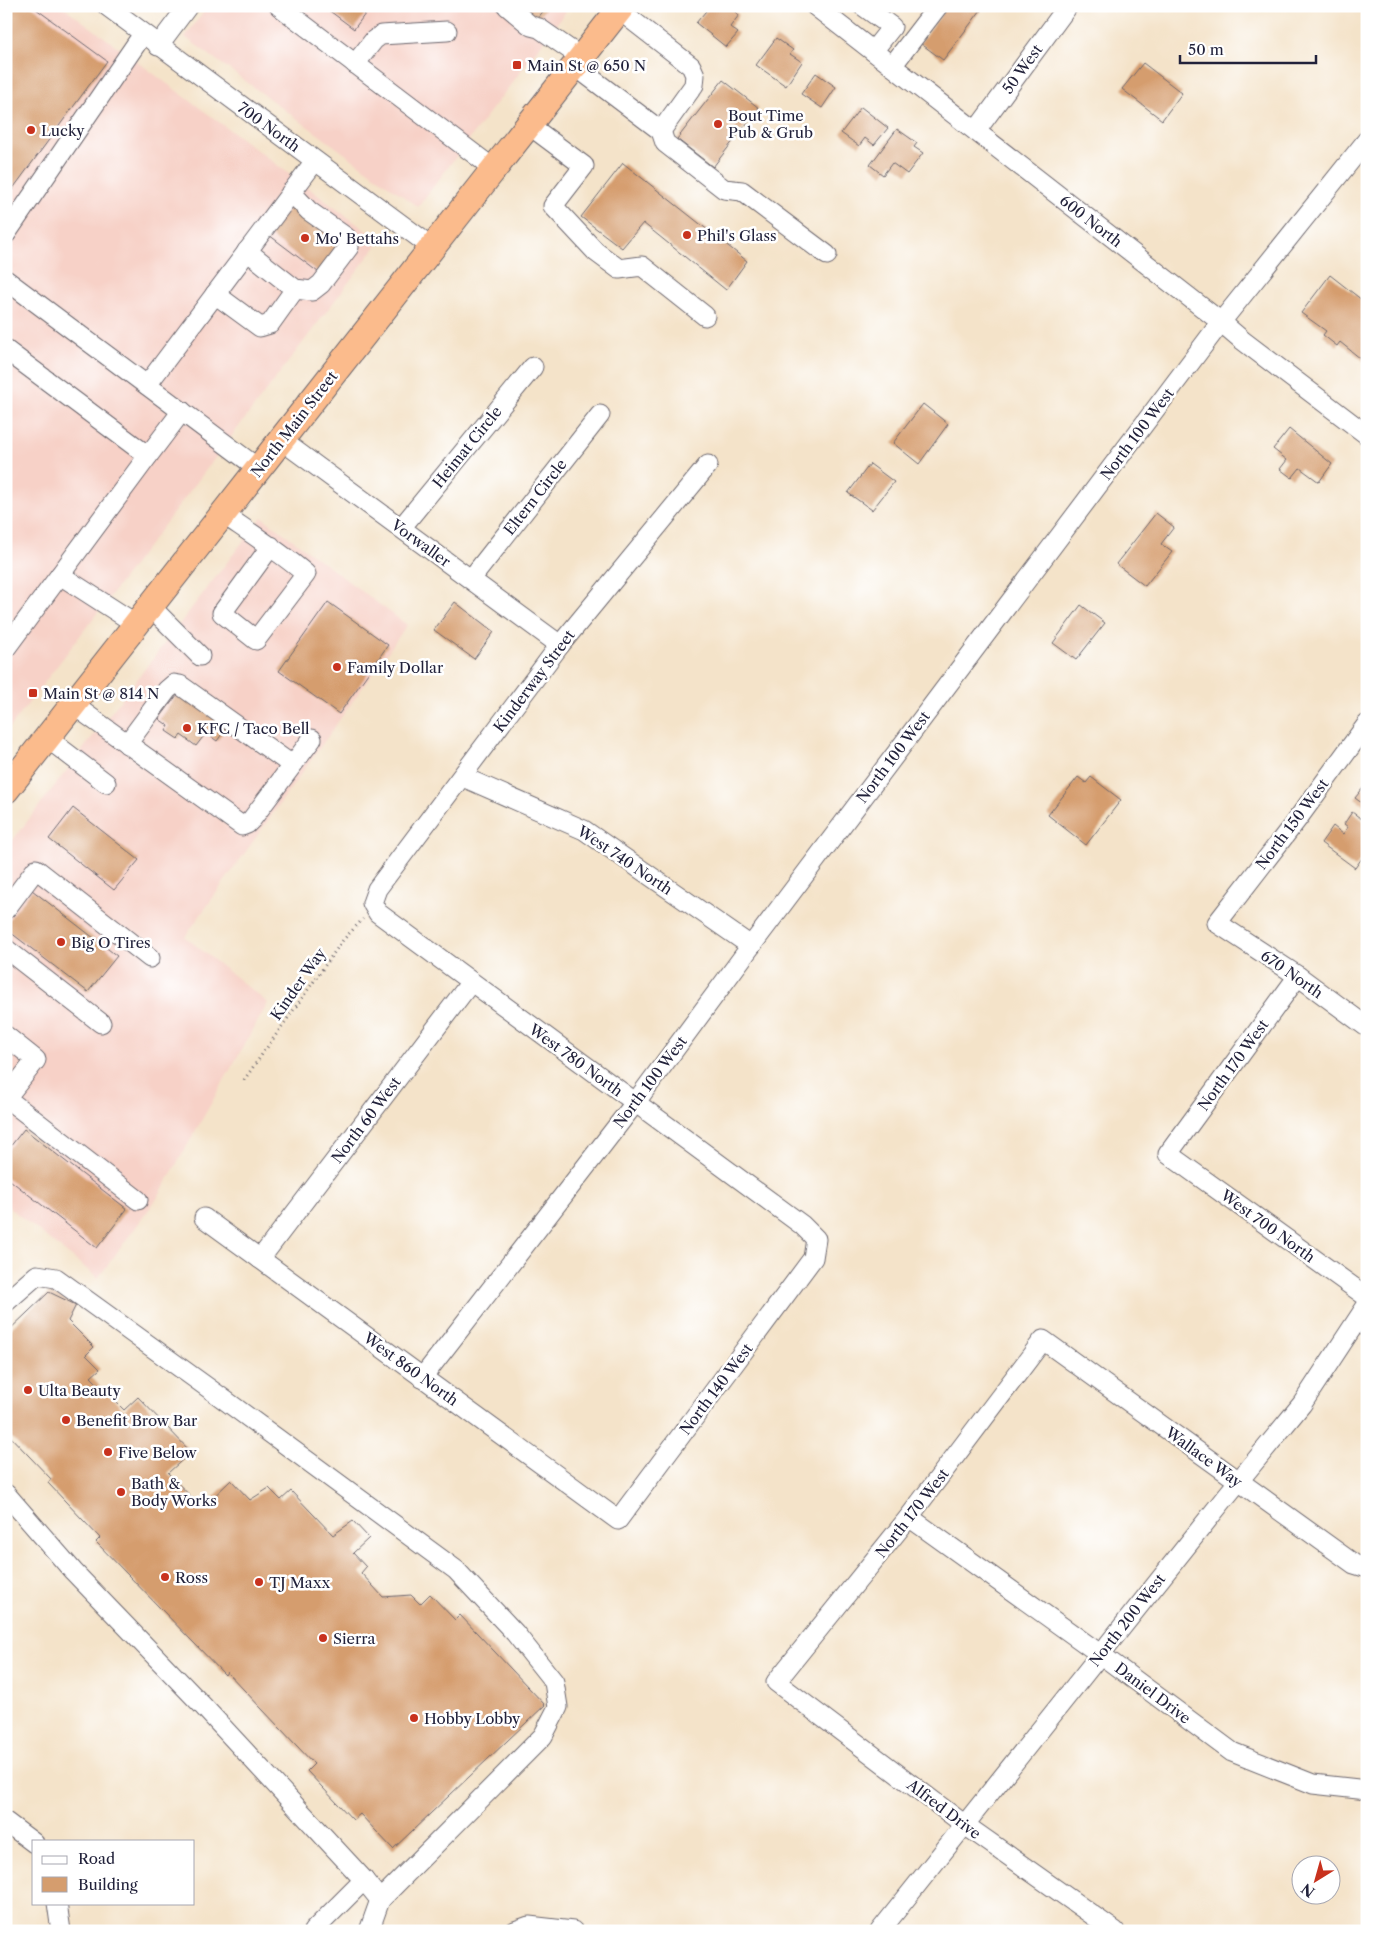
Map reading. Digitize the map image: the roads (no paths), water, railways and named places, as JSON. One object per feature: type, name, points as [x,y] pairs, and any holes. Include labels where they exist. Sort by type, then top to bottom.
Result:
[{"type":"highway","name":"North Main Street","points":[[7,786],[47,738],[621,8]]},
{"type":"street","name":"700 North","points":[[107,6],[433,248]]},
{"type":"street","points":[[6,234],[151,40],[188,6]]},
{"type":"street","points":[[279,6],[494,169]]},
{"type":"street","points":[[507,6],[531,26],[539,28],[660,131],[665,143],[724,189],[742,191],[827,255]]},
{"type":"street","name":"600 North","points":[[815,6],[1242,340],[1364,427]]},
{"type":"street","points":[[863,6],[911,41]]},
{"type":"street","points":[[892,66],[938,6]]},
{"type":"street","name":"50 West","points":[[976,131],[1068,6]]},
{"type":"street","points":[[621,8],[691,66],[695,76],[694,85],[660,131]]},
{"type":"street","points":[[873,52],[892,27]]},
{"type":"street","points":[[355,64],[374,40],[381,35],[447,31]]},
{"type":"street","points":[[529,126],[584,166],[553,206],[596,252],[619,269],[642,266],[705,316]]},
{"type":"street","name":"North 100 West","points":[[422,1378],[635,1103],[1221,322],[1367,140]]},
{"type":"street","points":[[147,385],[315,161]]},
{"type":"street","points":[[247,252],[294,289],[312,291],[320,284],[349,247],[346,237],[309,211],[291,192]]},
{"type":"street","points":[[6,280],[259,469]]},
{"type":"street","points":[[215,294],[260,327],[270,324],[294,289]]},
{"type":"street","points":[[6,350],[148,456]]},
{"type":"street","name":"Heimat Circle","points":[[401,528],[533,367]]},
{"type":"street","points":[[6,648],[182,411]]},
{"type":"street","name":"Eltern Circle","points":[[470,579],[600,415]]},
{"type":"street","name":"Vorwaller","points":[[281,440],[560,645]]},
{"type":"street","name":"Kinderway Street","points":[[372,903],[377,889],[424,824],[462,777],[560,645],[708,465]]},
{"type":"street","points":[[223,514],[271,546],[306,574],[256,640],[222,613],[271,546]]},
{"type":"street","points":[[60,575],[144,615],[200,656]]},
{"type":"street","points":[[127,744],[167,690],[174,684],[180,684],[292,765]]},
{"type":"street","points":[[72,704],[242,826],[252,819],[312,739]]},
{"type":"street","name":"North 150 West","points":[[1217,923],[1299,817],[1367,724]]},
{"type":"street","points":[[47,738],[106,783]]},
{"type":"street","name":"West 740 North","points":[[462,777],[584,830],[751,946]]},
{"type":"street","points":[[6,909],[36,869],[150,958]]},
{"type":"street","name":"West 780 North","points":[[372,903],[378,913],[802,1225],[816,1239],[814,1258]]},
{"type":"street","name":"670 North","points":[[1217,923],[1298,976],[1367,1027]]},
{"type":"street","points":[[6,950],[101,1023]]},
{"type":"street","name":"North 170 West","points":[[1168,1154],[1298,976]]},
{"type":"street","name":"North 60 West","points":[[260,1259],[472,982]]},
{"type":"street","points":[[6,1036],[36,1060],[6,1098],[138,1200]]},
{"type":"street","name":"West 700 North","points":[[1168,1154],[1367,1297]]},
{"type":"street","name":"West 860 North","points":[[204,1218],[618,1520]]},
{"type":"street","name":"North 140 West","points":[[618,1520],[814,1258]]},
{"type":"street","points":[[6,1302],[37,1275],[56,1278],[218,1394],[456,1570],[515,1633],[554,1682],[558,1707],[543,1736],[380,1900],[369,1931]]},
{"type":"street","name":"North 200 West","points":[[880,1931],[1302,1404],[1367,1305]]},
{"type":"street","name":"North 170 West","points":[[776,1682],[909,1517],[1043,1340]]},
{"type":"street","name":"Wallace Way","points":[[1043,1340],[1354,1564],[1367,1568]]},
{"type":"street","points":[[6,1494],[73,1570],[203,1706],[364,1880],[380,1900]]},
{"type":"street","name":"Daniel Drive","points":[[909,1517],[1100,1654],[1232,1752],[1313,1784],[1367,1790]]},
{"type":"street","name":"Alfred Drive","points":[[776,1682],[965,1825],[1115,1931]]},
{"type":"street","points":[[6,1822],[32,1842]]},
{"type":"street","points":[[313,1931],[364,1880]]},
{"type":"street","points":[[57,1904],[61,1931]]},
{"type":"street","points":[[515,1931],[529,1926],[572,1931]]},
{"type":"place","name":"Main St @ 650 N","points":[[517,65]]},
{"type":"place","name":"Bout Time Pub & Grub","points":[[718,124]]},
{"type":"place","name":"Lucky","points":[[31,130]]},
{"type":"place","name":"Phil's Glass","points":[[687,235]]},
{"type":"place","name":"Mo' Bettahs","points":[[305,238]]},
{"type":"place","name":"Family Dollar","points":[[337,667]]},
{"type":"place","name":"Main St @ 814 N","points":[[33,693]]},
{"type":"place","name":"KFC / Taco Bell","points":[[187,728]]},
{"type":"place","name":"Big O Tires","points":[[61,942]]},
{"type":"place","name":"Ulta Beauty","points":[[28,1390]]},
{"type":"place","name":"Benefit Brow Bar","points":[[66,1420]]},
{"type":"place","name":"Five Below","points":[[108,1452]]},
{"type":"place","name":"Bath & Body Works","points":[[121,1492]]},
{"type":"place","name":"Ross","points":[[165,1577]]},
{"type":"place","name":"TJ Maxx","points":[[259,1582]]},
{"type":"place","name":"Sierra","points":[[323,1638]]},
{"type":"place","name":"Hobby Lobby","points":[[414,1718]]}]
